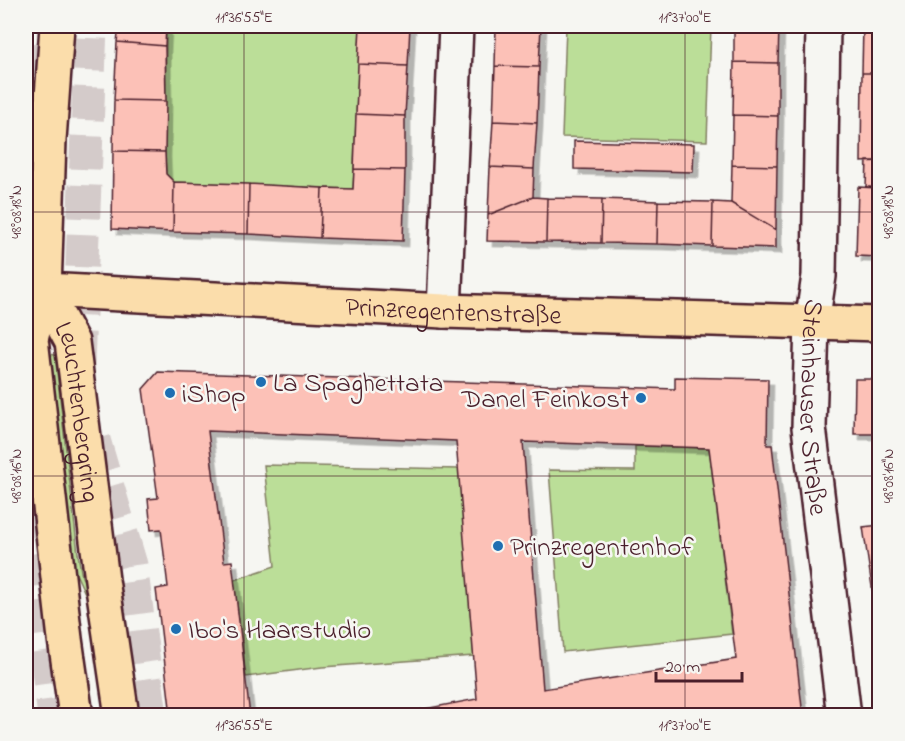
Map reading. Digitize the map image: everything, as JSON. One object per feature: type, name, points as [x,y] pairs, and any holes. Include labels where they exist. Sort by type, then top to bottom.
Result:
[{"type":"main road","points":[[35,290],[57,26]]},
{"type":"main road","name":"Prinzregentenstraße","points":[[35,290],[444,311],[879,324]]},
{"type":"main road","name":"Leuchtenbergring","points":[[35,290],[31,339],[76,716]]},
{"type":"main road","name":"Leuchtenbergring","points":[[35,290],[72,342],[102,580],[122,716]]},
{"type":"street","points":[[444,311],[456,26]]},
{"type":"street","name":"Steinhauser Straße","points":[[823,26],[819,276],[812,323],[809,427],[844,716]]},
{"type":"green space","points":[[166,26],[360,26],[353,189],[174,182],[166,174]]},
{"type":"green space","points":[[566,26],[711,26],[707,141],[562,137]]},
{"type":"green space","points":[[48,354],[55,355],[78,554],[82,577],[92,594],[109,715],[104,715],[89,602],[72,565]]},
{"type":"green space","points":[[635,446],[709,448],[732,634],[563,652],[549,470],[635,471]]},
{"type":"green space","points":[[264,465],[459,469],[474,656],[322,667],[246,677],[234,580],[275,566]]},
{"type":"building","points":[[119,26],[166,26],[165,46],[117,42]]},
{"type":"building","points":[[360,26],[410,26],[408,66],[358,64]]},
{"type":"building","points":[[496,26],[541,26],[539,67],[495,66]]},
{"type":"building","points":[[734,26],[779,26],[778,63],[734,62]]},
{"type":"building","points":[[863,26],[880,26],[880,73],[862,73]]},
{"type":"building","points":[[117,42],[165,46],[166,101],[114,100]]},
{"type":"building","points":[[734,62],[778,63],[778,116],[733,115]]},
{"type":"building","points":[[358,64],[408,66],[405,116],[356,114]]},
{"type":"building","points":[[495,66],[539,67],[537,123],[493,121]]},
{"type":"building","points":[[862,73],[880,73],[880,161],[861,162]]},
{"type":"building","points":[[114,100],[166,101],[165,152],[113,151]]},
{"type":"building","points":[[356,114],[405,116],[405,170],[354,169]]},
{"type":"building","points":[[733,115],[778,116],[777,166],[732,165]]},
{"type":"building","points":[[493,121],[537,123],[534,169],[490,167]]},
{"type":"building","points":[[574,141],[694,144],[693,172],[574,169]]},
{"type":"building","points":[[113,151],[165,152],[166,174],[174,182],[173,232],[112,229]]},
{"type":"building","points":[[867,161],[880,161],[880,188],[866,187]]},
{"type":"building","points":[[732,165],[777,166],[776,230],[731,203]]},
{"type":"building","points":[[490,167],[534,169],[533,197],[488,215]]},
{"type":"building","points":[[354,169],[405,170],[403,241],[320,238],[322,188],[353,189]]},
{"type":"building","points":[[174,182],[249,184],[248,234],[173,232]]},
{"type":"building","points":[[249,184],[322,188],[320,238],[248,234]]},
{"type":"building","points":[[858,187],[880,188],[880,257],[856,256]]},
{"type":"building","points":[[533,197],[547,198],[546,242],[487,241],[488,215]]},
{"type":"building","points":[[547,198],[602,199],[601,243],[546,242]]},
{"type":"building","points":[[602,199],[658,201],[657,244],[601,243]]},
{"type":"building","points":[[658,201],[713,202],[712,246],[657,244]]},
{"type":"building","points":[[713,202],[731,203],[776,230],[776,248],[712,246]]},
{"type":"building","name":"Prinzregentenhof","points":[[158,372],[675,389],[675,377],[768,379],[767,445],[772,445],[803,716],[388,716],[477,699],[456,441],[208,431],[224,562],[232,561],[250,716],[171,716],[156,589],[168,587],[161,529],[151,530],[148,499],[158,498],[143,389]],"holes":[[[523,442],[709,448],[736,659],[543,689]]]},
{"type":"building","points":[[855,379],[880,379],[880,434],[854,434]]},
{"type":"building","points":[[880,525],[880,640],[863,527]]},
{"type":"tunnel","points":[[26,223],[33,26]]},
{"type":"tunnel","points":[[78,365],[91,26]]},
{"type":"tunnel","points":[[94,440],[131,565],[151,716]]},
{"type":"tunnel","points":[[26,505],[54,716]]},
{"type":"place","name":"La Spaghettata","points":[[261,382]]},
{"type":"place","name":"iShop","points":[[170,393]]},
{"type":"place","name":"Danel Feinkost","points":[[641,398]]},
{"type":"place","name":"Prinzregentenhof","points":[[498,546]]},
{"type":"place","name":"Ibo's Haarstudio","points":[[176,629]]}]
